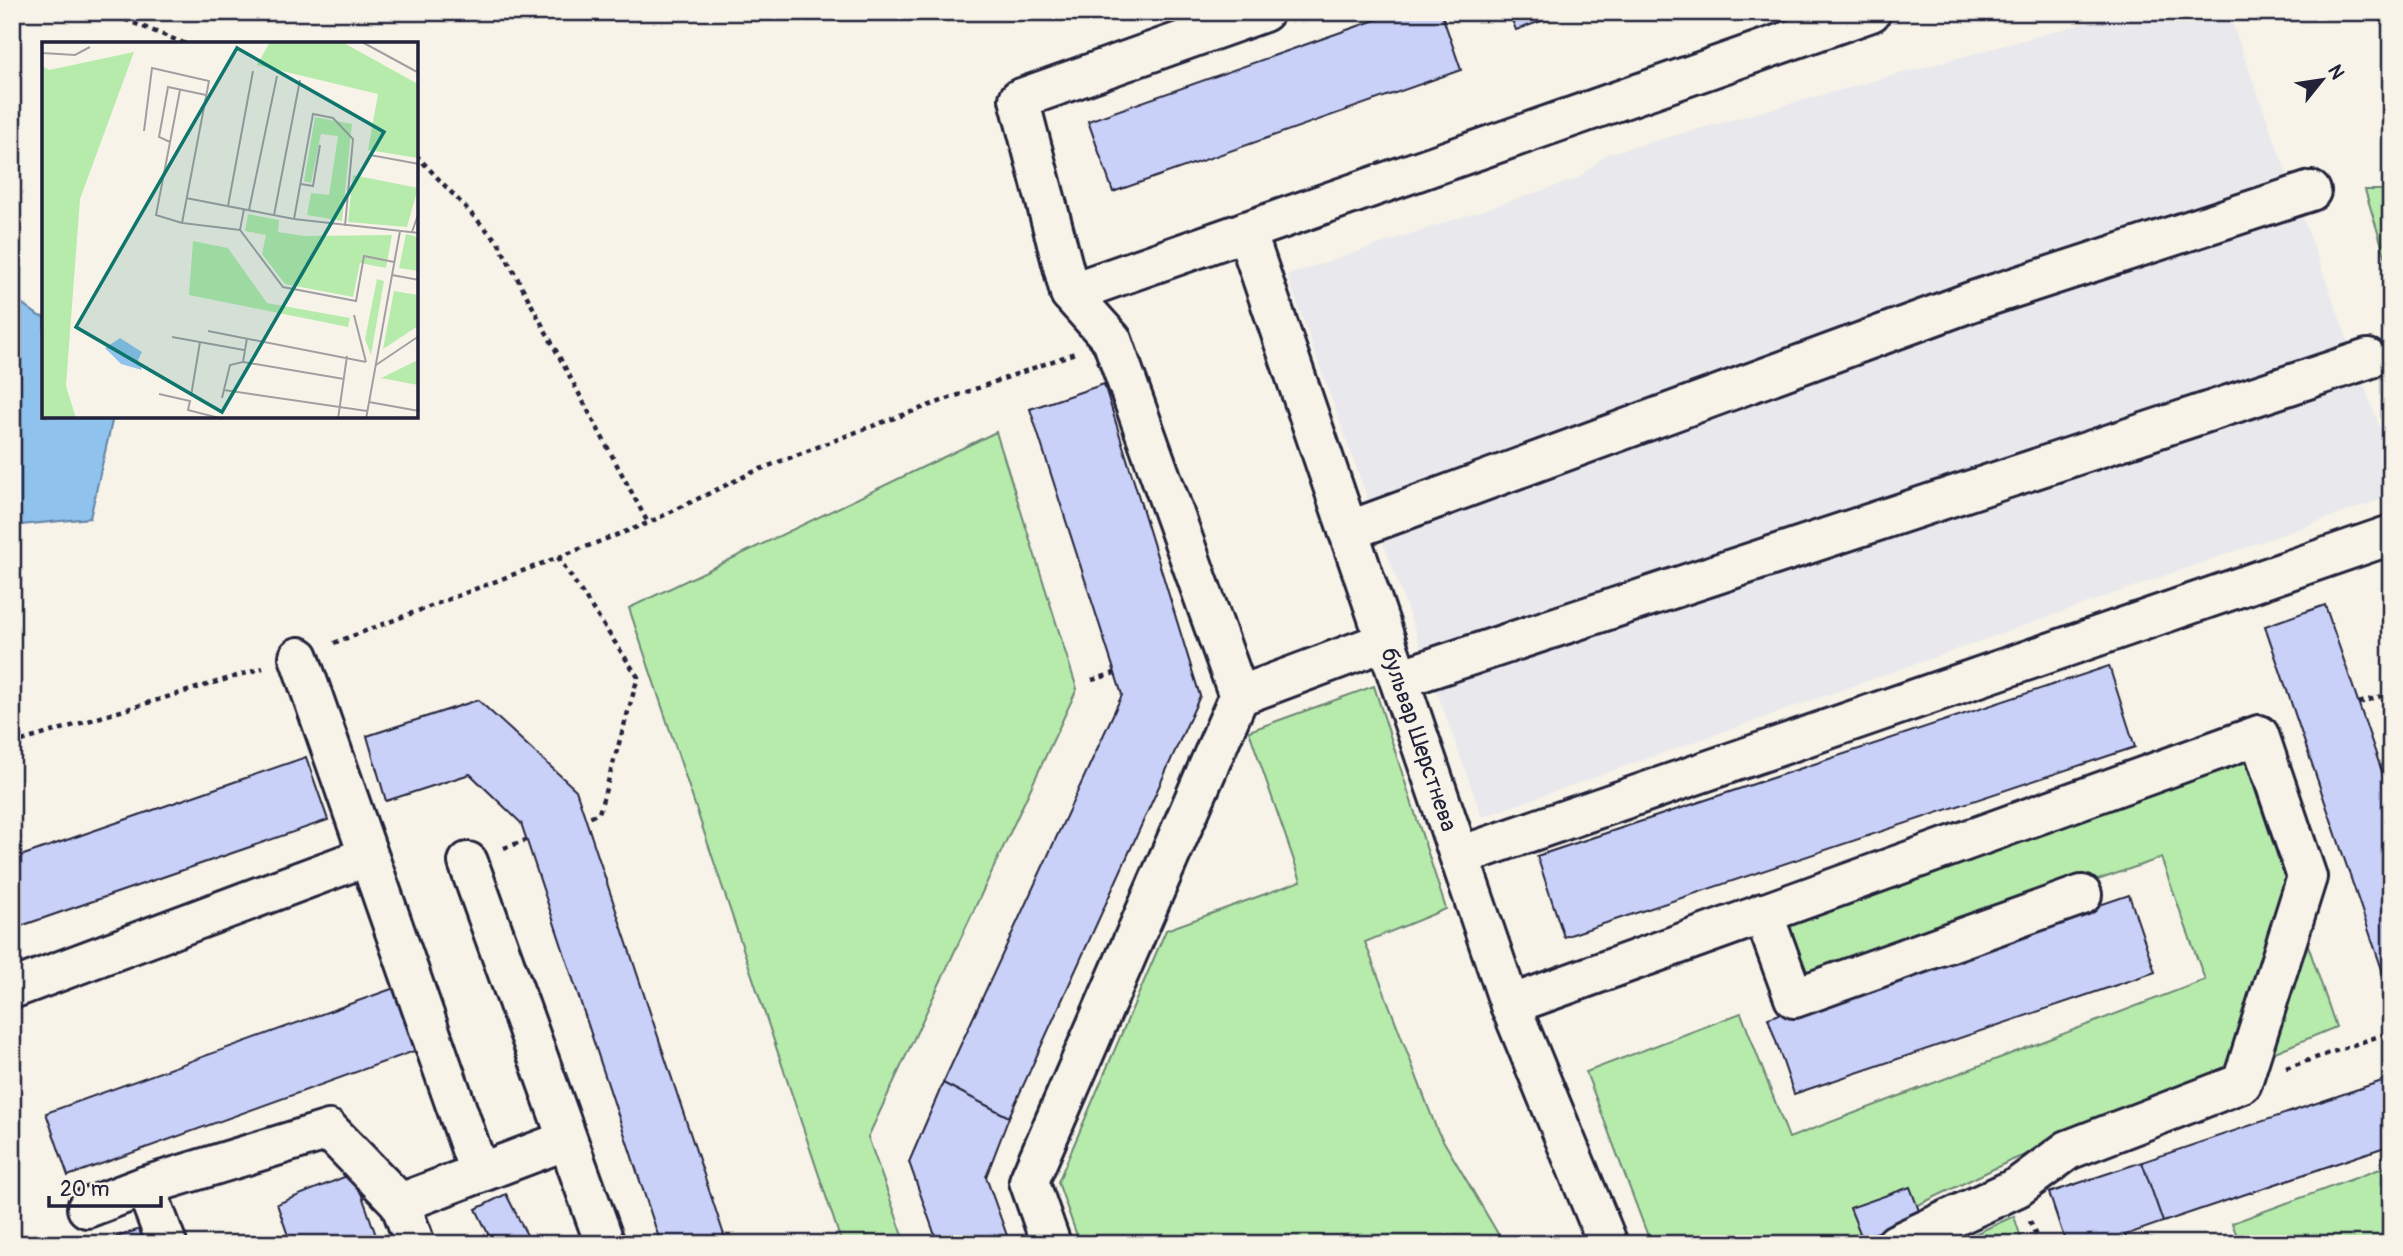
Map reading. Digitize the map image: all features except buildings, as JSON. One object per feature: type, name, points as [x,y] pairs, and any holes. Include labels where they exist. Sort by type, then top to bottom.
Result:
[{"type":"street","points":[[1051,1244],[1030,1181],[1239,696],[1112,340],[1070,293],[1019,99],[1264,12]]},
{"type":"street","points":[[1070,293],[1871,12]]},
{"type":"street","points":[[1348,531],[1963,305],[2311,191]]},
{"type":"street","name":"бульвар Шерстнева","points":[[1246,231],[1510,1005],[1608,1244]]},
{"type":"street","points":[[1399,679],[2368,359]]},
{"type":"street","points":[[1460,856],[2391,535]]},
{"type":"street","points":[[1239,696],[1386,641]]},
{"type":"street","points":[[299,657],[479,1172]]},
{"type":"street","points":[[1510,1005],[2259,735],[2307,877],[2242,1083],[2068,1150],[2018,1187],[1896,1244]]},
{"type":"street","points":[[12,989],[368,856]]},
{"type":"street","points":[[468,862],[605,1244]]},
{"type":"street","points":[[1763,913],[1794,998],[2082,895]]},
{"type":"street","points":[[87,1208],[145,1186],[329,1130],[400,1203],[415,1244]]},
{"type":"street","points":[[400,1203],[567,1140]]},
{"type":"street","points":[[145,1186],[167,1244]]},
{"type":"path","points":[[106,12],[181,42]]},
{"type":"path","points":[[418,157],[498,242],[648,523]]},
{"type":"path","points":[[12,744],[299,657],[648,523],[753,472],[1112,340]]},
{"type":"path","points":[[558,557],[638,677],[598,813],[585,818]]},
{"type":"path","points":[[1092,680],[1115,673]]},
{"type":"path","points":[[2359,703],[2391,693]]},
{"type":"path","points":[[2242,1083],[2391,1032]]},
{"type":"shaded area","points":[[2098,12],[2228,12],[2391,459],[2391,496],[1482,817],[1287,275],[1577,179],[1607,154],[2100,19]]},
{"type":"green space","points":[[2365,190],[2391,190],[2391,275]]},
{"type":"green space","points":[[996,432],[1077,689],[868,1137],[906,1244],[842,1244],[629,608]]},
{"type":"green space","points":[[1374,686],[1446,909],[1365,942],[1437,1130],[1504,1244],[1080,1244],[1058,1182],[1166,930],[1301,881],[1249,731]]},
{"type":"green space","points":[[2245,761],[2336,1027],[2010,1161],[1837,1244],[1651,1244],[1586,1072],[1741,1013],[1789,1138],[2205,980],[2161,858],[1807,981],[1790,926]]},
{"type":"green space","points":[[2391,1165],[2391,1244],[2240,1244],[2232,1223]]},
{"type":"green space","points":[[2014,1216],[2023,1244],[1953,1244]]},
{"type":"water","points":[[12,296],[42,317],[42,418],[113,418],[90,518],[21,525],[12,536]]}]
